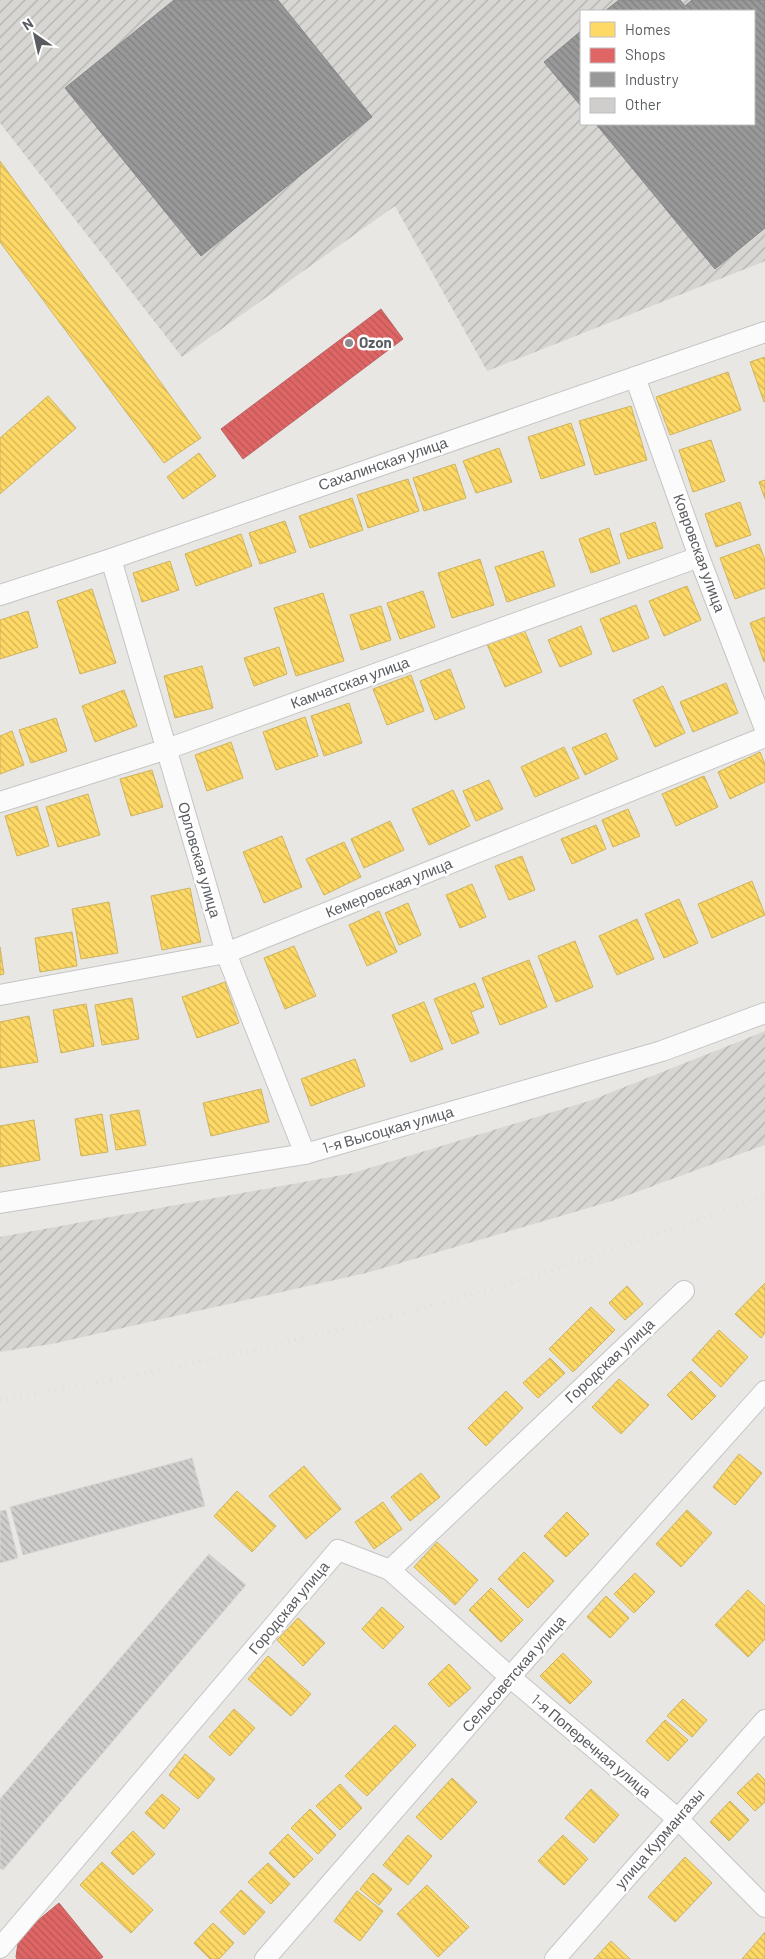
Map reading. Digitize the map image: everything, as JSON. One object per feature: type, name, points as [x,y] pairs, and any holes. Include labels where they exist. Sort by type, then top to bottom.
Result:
[{"type":"street","name":"Сахалинская улица","points":[[0,595],[111,559],[765,332]]},
{"type":"street","name":"Ковровская улица","points":[[635,377],[699,557],[765,729]]},
{"type":"street","name":"Камчатская улица","points":[[0,802],[167,749],[699,557]]},
{"type":"street","name":"Орловская улица","points":[[111,559],[226,953],[305,1154]]},
{"type":"street","name":"Кемеровская улица","points":[[0,995],[226,953],[765,737]]},
{"type":"street","name":"1-я Высоцкая улица","points":[[0,1203],[305,1154],[662,1051],[765,1013]]},
{"type":"street","name":"Городская улица","points":[[0,1948],[338,1550],[390,1570],[684,1291]]},
{"type":"street","name":"Сельсоветская улица","points":[[265,1959],[510,1677],[765,1390]]},
{"type":"street","name":"1-я Поперечная улица","points":[[390,1570],[510,1677],[678,1819],[765,1907]]},
{"type":"street","name":"улица Курмангазы","points":[[555,1959],[765,1720]]},
{"type":"shaded area","points":[[0,0],[765,0],[765,261],[487,371],[395,206],[182,357],[0,123]]},
{"type":"shaded area","points":[[765,1031],[765,1145],[612,1201],[370,1272],[52,1344],[0,1352],[0,1237],[353,1173],[592,1100]]},
{"type":"building: Homes","points":[[0,161],[201,438],[164,463],[0,242]]},
{"type":"building: Homes","points":[[765,357],[765,401],[764,402],[750,362]]},
{"type":"building: Homes","points":[[728,372],[741,410],[670,435],[656,397]]},
{"type":"building: Homes","points":[[48,396],[76,428],[0,494],[0,438]]},
{"type":"building: Homes","points":[[631,406],[647,460],[595,475],[579,421]]},
{"type":"building: Homes","points":[[571,423],[585,465],[541,479],[528,437]]},
{"type":"building: Homes","points":[[711,440],[725,481],[693,492],[679,450]]},
{"type":"building: Homes","points":[[499,448],[512,482],[476,493],[463,461]]},
{"type":"building: Homes","points":[[199,453],[216,476],[183,499],[167,477]]},
{"type":"building: Homes","points":[[455,464],[466,498],[424,511],[413,478]]},
{"type":"building: Homes","points":[[408,479],[419,511],[368,528],[357,495]]},
{"type":"building: Homes","points":[[765,480],[765,499],[759,482]]},
{"type":"building: Homes","points":[[352,498],[363,530],[310,548],[299,516]]},
{"type":"building: Homes","points":[[740,502],[751,535],[716,547],[705,514]]},
{"type":"building: Homes","points":[[285,521],[296,552],[260,564],[249,533]]},
{"type":"building: Homes","points":[[655,522],[663,548],[628,559],[620,534]]},
{"type":"building: Homes","points":[[609,528],[620,563],[591,573],[579,539]]},
{"type":"building: Homes","points":[[241,534],[252,566],[196,586],[185,554]]},
{"type":"building: Homes","points":[[759,544],[765,560],[765,588],[735,599],[720,558]]},
{"type":"building: Homes","points":[[543,551],[555,586],[507,602],[495,567]]},
{"type":"building: Homes","points":[[480,559],[494,605],[452,618],[438,573]]},
{"type":"building: Homes","points":[[170,561],[179,590],[142,602],[133,573]]},
{"type":"building: Homes","points":[[687,586],[701,620],[664,636],[649,601]]},
{"type":"building: Homes","points":[[92,589],[116,663],[80,674],[57,601]]},
{"type":"building: Homes","points":[[423,591],[435,627],[400,639],[387,603]]},
{"type":"building: Homes","points":[[323,593],[344,661],[296,676],[274,608]]},
{"type":"building: Homes","points":[[636,605],[649,638],[613,652],[600,619]]},
{"type":"building: Homes","points":[[381,606],[391,640],[361,650],[350,615]]},
{"type":"building: Homes","points":[[28,611],[38,647],[0,659],[0,620]]},
{"type":"building: Homes","points":[[765,617],[765,661],[764,662],[750,623]]},
{"type":"building: Homes","points":[[521,622],[542,672],[505,687],[484,637]]},
{"type":"building: Homes","points":[[581,626],[592,654],[560,667],[548,640]]},
{"type":"building: Homes","points":[[279,647],[287,674],[254,686],[244,658]]},
{"type":"building: Homes","points":[[202,666],[213,708],[175,718],[164,676]]},
{"type":"building: Homes","points":[[450,669],[465,708],[435,720],[420,681]]},
{"type":"building: Homes","points":[[411,675],[424,711],[387,725],[373,689]]},
{"type":"building: Homes","points":[[726,683],[738,713],[693,732],[680,702]]},
{"type":"building: Homes","points":[[663,686],[685,733],[655,747],[633,700]]},
{"type":"building: Homes","points":[[124,690],[137,726],[95,742],[82,706]]},
{"type":"building: Homes","points":[[349,703],[362,743],[324,756],[311,716]]},
{"type":"building: Homes","points":[[305,717],[318,756],[276,770],[263,732]]},
{"type":"building: Homes","points":[[56,718],[67,751],[31,763],[19,730]]},
{"type":"building: Homes","points":[[12,731],[24,765],[0,774],[0,736]]},
{"type":"building: Homes","points":[[606,733],[618,759],[585,775],[572,748]]},
{"type":"building: Homes","points":[[231,742],[243,778],[207,791],[195,755]]},
{"type":"building: Homes","points":[[564,747],[579,778],[535,797],[521,767]]},
{"type":"building: Homes","points":[[760,752],[765,764],[765,782],[730,799],[718,772]]},
{"type":"building: Homes","points":[[152,770],[163,807],[131,816],[120,779]]},
{"type":"building: Homes","points":[[704,776],[718,807],[676,826],[662,794]]},
{"type":"building: Homes","points":[[489,780],[503,809],[476,821],[463,791]]},
{"type":"building: Homes","points":[[453,790],[470,826],[429,845],[412,809]]},
{"type":"building: Homes","points":[[88,794],[100,835],[58,847],[46,807]]},
{"type":"building: Homes","points":[[37,806],[49,846],[17,856],[5,816]]},
{"type":"building: Homes","points":[[628,809],[640,836],[613,847],[602,820]]},
{"type":"building: Homes","points":[[390,821],[404,850],[364,868],[351,839]]},
{"type":"building: Homes","points":[[596,825],[606,849],[572,864],[561,839]]},
{"type":"building: Homes","points":[[282,836],[302,887],[264,903],[243,852]]},
{"type":"building: Homes","points":[[344,842],[361,877],[324,895],[306,859]]},
{"type":"building: Homes","points":[[522,856],[535,890],[509,900],[495,866]]},
{"type":"building: Homes","points":[[752,881],[765,915],[712,938],[698,904]]},
{"type":"building: Homes","points":[[472,884],[486,917],[460,928],[446,895]]},
{"type":"building: Homes","points":[[190,888],[201,942],[162,950],[151,896]]},
{"type":"building: Homes","points":[[679,899],[698,943],[664,958],[645,914]]},
{"type":"building: Homes","points":[[109,902],[118,953],[81,959],[72,909]]},
{"type":"building: Homes","points":[[408,903],[421,935],[399,945],[385,913]]},
{"type":"building: Homes","points":[[379,911],[397,952],[367,966],[349,925]]},
{"type":"building: Homes","points":[[637,919],[654,959],[617,975],[599,936]]},
{"type":"building: Homes","points":[[72,932],[77,966],[40,972],[35,938]]},
{"type":"building: Homes","points":[[575,941],[593,987],[556,1002],[538,956]]},
{"type":"building: Homes","points":[[294,946],[316,996],[285,1009],[264,958]]},
{"type":"building: Homes","points":[[0,947],[4,974],[0,975]]},
{"type":"building: Homes","points":[[529,960],[547,1007],[500,1025],[482,978]]},
{"type":"building: Homes","points":[[225,982],[239,1023],[197,1038],[182,997]]},
{"type":"building: Homes","points":[[475,983],[484,1007],[471,1012],[479,1033],[452,1044],[434,999]]},
{"type":"building: Homes","points":[[132,998],[139,1039],[102,1045],[95,1005]]},
{"type":"building: Homes","points":[[424,1002],[443,1049],[411,1062],[392,1015]]},
{"type":"building: Homes","points":[[86,1004],[94,1046],[61,1053],[53,1010]]},
{"type":"building: Homes","points":[[29,1016],[38,1062],[0,1068],[0,1022]]},
{"type":"building: Homes","points":[[355,1059],[365,1086],[311,1106],[301,1079]]},
{"type":"building: Homes","points":[[261,1089],[269,1122],[211,1136],[203,1103]]},
{"type":"building: Homes","points":[[139,1110],[146,1145],[116,1150],[110,1115]]},
{"type":"building: Homes","points":[[102,1114],[108,1152],[81,1156],[75,1119]]},
{"type":"building: Homes","points":[[34,1120],[40,1160],[0,1167],[0,1126]]},
{"type":"building: Homes","points":[[765,1283],[765,1333],[761,1338],[735,1314]]},
{"type":"building: Homes","points":[[627,1286],[643,1304],[625,1320],[609,1303]]},
{"type":"building: Homes","points":[[591,1307],[615,1330],[573,1372],[549,1349]]},
{"type":"building: Homes","points":[[719,1330],[748,1357],[721,1387],[692,1360]]},
{"type":"building: Homes","points":[[550,1358],[565,1373],[538,1398],[523,1383]]},
{"type":"building: Homes","points":[[691,1371],[716,1396],[692,1420],[667,1395]]},
{"type":"building: Homes","points":[[619,1379],[649,1405],[621,1434],[592,1407]]},
{"type":"building: Homes","points":[[506,1391],[523,1408],[486,1446],[468,1428]]},
{"type":"building: Homes","points":[[739,1454],[762,1473],[735,1505],[713,1487]]},
{"type":"building: Homes","points":[[304,1466],[341,1509],[306,1539],[269,1496]]},
{"type":"building: Homes","points":[[421,1473],[440,1497],[410,1521],[391,1497]]},
{"type":"building: Homes","points":[[237,1491],[276,1526],[252,1552],[214,1516]]},
{"type":"building: Homes","points":[[383,1502],[402,1529],[374,1549],[355,1522]]},
{"type":"building: Homes","points":[[687,1510],[712,1533],[681,1567],[656,1544]]},
{"type":"building: Homes","points":[[567,1512],[589,1534],[566,1557],[544,1536]]},
{"type":"building: Homes","points":[[437,1542],[478,1580],[455,1605],[414,1567]]},
{"type":"building: Homes","points":[[524,1552],[554,1581],[528,1608],[498,1579]]},
{"type":"building: Homes","points":[[635,1573],[655,1592],[634,1613],[614,1594]]},
{"type":"building: Homes","points":[[491,1588],[523,1620],[501,1642],[469,1610]]},
{"type":"building: Homes","points":[[748,1590],[765,1606],[765,1639],[748,1657],[715,1625]]},
{"type":"building: Homes","points":[[606,1596],[629,1618],[610,1638],[587,1617]]},
{"type":"building: Homes","points":[[382,1607],[404,1627],[383,1649],[362,1629]]},
{"type":"building: Homes","points":[[298,1618],[325,1643],[303,1666],[277,1640]]},
{"type":"building: Homes","points":[[563,1653],[592,1682],[570,1704],[540,1676]]},
{"type":"building: Homes","points":[[268,1656],[311,1694],[291,1716],[248,1679]]},
{"type":"building: Homes","points":[[449,1664],[471,1688],[449,1707],[428,1684]]},
{"type":"building: Homes","points":[[683,1699],[707,1720],[692,1737],[667,1716]]},
{"type":"building: Homes","points":[[234,1709],[255,1728],[230,1756],[209,1737]]},
{"type":"building: Homes","points":[[665,1720],[688,1740],[668,1761],[646,1741]]},
{"type":"building: Homes","points":[[395,1725],[416,1745],[367,1796],[345,1776]]},
{"type":"building: Homes","points":[[185,1754],[215,1779],[198,1799],[169,1775]]},
{"type":"building: Homes","points":[[758,1773],[765,1780],[765,1802],[755,1811],[737,1793]]},
{"type":"building: Homes","points":[[452,1778],[477,1802],[441,1840],[416,1817]]},
{"type":"building: Homes","points":[[340,1784],[362,1808],[340,1830],[316,1806]]},
{"type":"building: Homes","points":[[591,1789],[619,1815],[594,1843],[565,1818]]},
{"type":"building: Homes","points":[[162,1794],[180,1809],[164,1829],[145,1813]]},
{"type":"building: Homes","points":[[730,1801],[749,1820],[729,1841],[710,1822]]},
{"type":"building: Homes","points":[[310,1809],[336,1835],[318,1854],[291,1828]]},
{"type":"building: Homes","points":[[133,1831],[155,1854],[133,1875],[111,1853]]},
{"type":"building: Homes","points":[[288,1834],[313,1859],[294,1878],[269,1853]]},
{"type":"building: Homes","points":[[408,1835],[432,1856],[408,1885],[383,1865]]},
{"type":"building: Homes","points":[[563,1835],[588,1859],[564,1885],[538,1861]]},
{"type":"building: Homes","points":[[685,1857],[712,1883],[675,1922],[648,1897]]},
{"type":"building: Homes","points":[[102,1862],[153,1910],[131,1933],[80,1885]]},
{"type":"building: Homes","points":[[268,1863],[290,1884],[271,1904],[248,1882]]},
{"type":"building: Homes","points":[[373,1873],[392,1889],[379,1905],[360,1889]]},
{"type":"building: Homes","points":[[427,1885],[469,1927],[438,1957],[397,1914]]},
{"type":"building: Homes","points":[[241,1890],[265,1912],[244,1935],[220,1912]]},
{"type":"building: Homes","points":[[357,1891],[383,1911],[360,1941],[334,1921]]},
{"type":"building: Homes","points":[[213,1923],[234,1943],[219,1959],[210,1959],[194,1943]]},
{"type":"building: Homes","points":[[765,1932],[765,1959],[742,1959]]},
{"type":"building: Homes","points":[[611,1941],[630,1959],[594,1959]]},
{"type":"building: Shops","points":[[381,309],[403,339],[243,459],[221,429]]},
{"type":"building: Shops","points":[[59,1903],[103,1957],[100,1959],[17,1959],[19,1936]]},
{"type":"building: Industry","points":[[174,0],[278,0],[372,117],[201,256],[65,88]]},
{"type":"building: Industry","points":[[619,0],[680,0],[685,6],[692,0],[765,0],[765,228],[715,269],[597,125],[755,125],[755,10],[606,10]]},
{"type":"building: Industry","points":[[580,32],[580,105],[544,62]]},
{"type":"building: Other","points":[[192,1458],[205,1506],[23,1555],[10,1507]]},
{"type":"building: Other","points":[[6,1510],[18,1558],[0,1563],[0,1511]]},
{"type":"building: Other","points":[[209,1554],[246,1585],[3,1870],[0,1868],[0,1799]]},
{"type":"railway","points":[[0,1400],[190,1364],[377,1320],[501,1286],[568,1265],[765,1195]]},
{"type":"place","name":"Ozon","points":[[349,343]]}]
